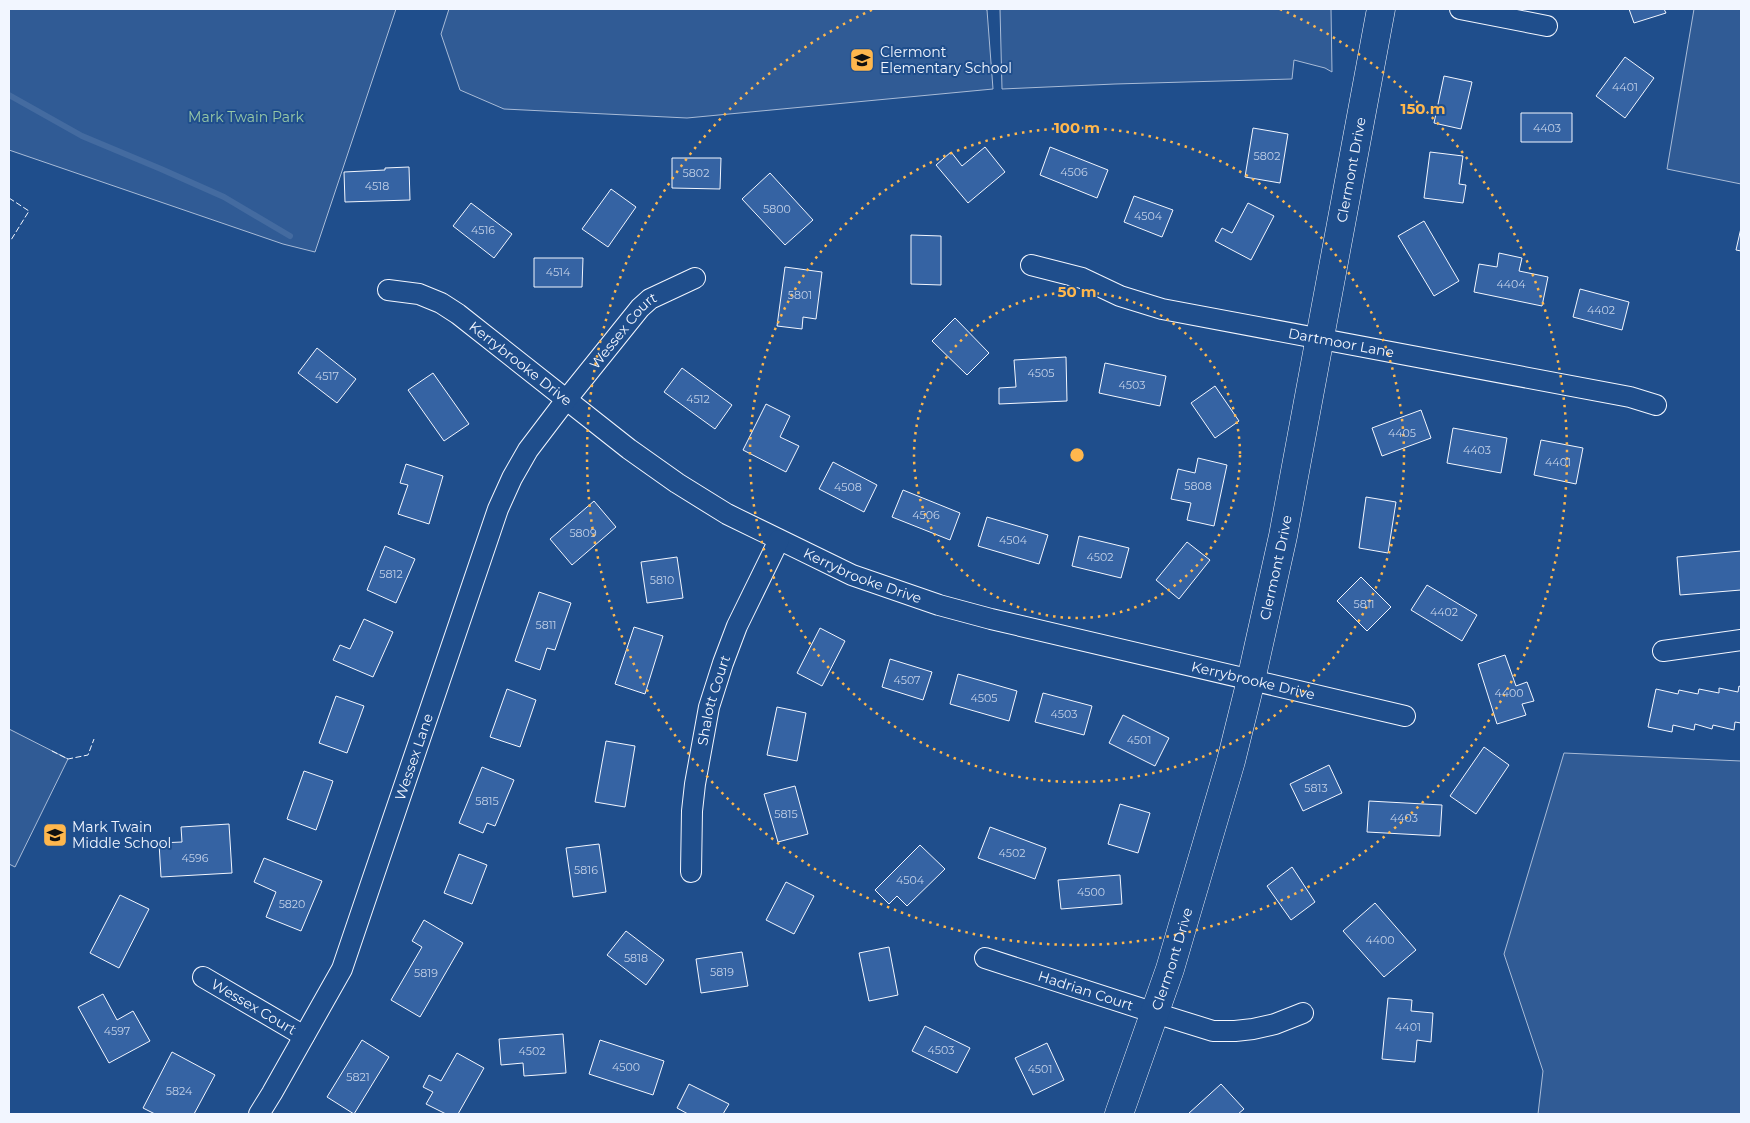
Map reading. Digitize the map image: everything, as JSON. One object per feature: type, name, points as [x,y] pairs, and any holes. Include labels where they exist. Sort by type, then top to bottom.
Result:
[{"type":"street","name":"Clermont Drive","points":[[1119,1114],[1170,969],[1231,761],[1251,680],[1283,536],[1381,9]]},
{"type":"street","points":[[1460,9],[1547,26]]},
{"type":"street","name":"Dartmoor Lane","points":[[1032,265],[1082,278],[1120,296],[1144,304],[1630,397],[1656,405]]},
{"type":"street","name":"Wessex Court","points":[[566,400],[640,308],[650,299],[695,278]]},
{"type":"street","name":"Kerrybrooke Drive","points":[[388,290],[419,294],[441,303],[458,314],[629,449],[677,483],[727,514],[852,575],[939,605],[991,619],[1406,716]]},
{"type":"street","name":"Wessex Lane","points":[[259,1114],[342,970],[498,509],[512,478],[528,450],[566,400]]},
{"type":"street","name":"Shalott Court","points":[[691,872],[692,811],[709,707],[737,626],[779,540]]},
{"type":"street","points":[[1664,651],[1741,640]]},
{"type":"street","name":"Hadrian Court","points":[[985,958],[1213,1031],[1235,1031],[1275,1024],[1303,1013]]},
{"type":"street","name":"Wessex Court","points":[[203,977],[304,1036]]},
{"type":"shaded area","name":"Mark Twain Park","points":[[9,9],[396,9],[315,252],[283,244],[9,150]]},
{"type":"shaded area","points":[[449,9],[984,9],[987,10],[993,89],[687,118],[504,109],[460,90],[441,34]]},
{"type":"shaded area","points":[[1000,9],[1331,9],[1332,72],[1325,68],[1294,60],[1292,79],[1002,89]]},
{"type":"shaded area","points":[[1694,9],[1741,9],[1741,184],[1667,169]]},
{"type":"shaded area","points":[[9,729],[68,759],[15,867],[9,864]]},
{"type":"shaded area","points":[[1564,753],[1741,761],[1741,1114],[1538,1114],[1543,1071],[1504,954]]},
{"type":"building","points":[[1629,9],[1664,9],[1666,13],[1634,23]]},
{"type":"building","points":[[1625,57],[1654,78],[1625,118],[1596,96]]},
{"type":"building","points":[[1444,76],[1472,82],[1461,129],[1434,123]]},
{"type":"building","points":[[1521,113],[1572,113],[1572,142],[1521,142]]},
{"type":"building","points":[[1253,128],[1288,134],[1280,183],[1245,177]]},
{"type":"building","points":[[985,147],[1005,172],[968,203],[936,165],[951,152],[962,166]]},
{"type":"building","points":[[1050,147],[1108,170],[1097,198],[1040,175]]},
{"type":"building","points":[[1430,152],[1463,156],[1459,184],[1466,185],[1463,203],[1424,198]]},
{"type":"building","points":[[672,158],[721,158],[720,189],[672,188]]},
{"type":"building","points":[[409,167],[410,200],[345,202],[344,172]]},
{"type":"building","points":[[770,173],[813,220],[785,245],[742,199]]},
{"type":"building","points":[[611,189],[636,207],[608,247],[582,229]]},
{"type":"building","points":[[1134,196],[1173,210],[1162,237],[1124,222]]},
{"type":"building","points":[[471,203],[512,234],[494,258],[453,226]]},
{"type":"building","points":[[1248,203],[1274,216],[1251,260],[1215,241],[1222,228],[1232,233]]},
{"type":"building","points":[[1424,221],[1459,281],[1434,296],[1398,236]]},
{"type":"building","points":[[1741,228],[1741,251],[1736,250]]},
{"type":"building","points":[[911,235],[941,236],[941,285],[911,284]]},
{"type":"building","points":[[1499,253],[1522,258],[1519,271],[1548,277],[1542,306],[1474,292],[1479,264],[1497,267]]},
{"type":"building","points":[[534,258],[583,258],[582,287],[534,287]]},
{"type":"building","points":[[785,267],[822,272],[816,319],[803,317],[802,329],[777,326]]},
{"type":"building","points":[[1580,289],[1629,302],[1622,330],[1573,317]]},
{"type":"building","points":[[955,318],[989,353],[967,375],[932,341]]},
{"type":"building","points":[[317,348],[356,379],[337,403],[298,373]]},
{"type":"building","points":[[1066,357],[1067,401],[999,404],[999,388],[1016,387],[1014,360]]},
{"type":"building","points":[[1105,363],[1166,376],[1160,406],[1099,393]]},
{"type":"building","points":[[682,368],[732,405],[715,429],[664,392]]},
{"type":"building","points":[[433,373],[469,424],[444,441],[408,390]]},
{"type":"building","points":[[1215,386],[1239,421],[1215,438],[1191,403]]},
{"type":"building","points":[[766,404],[790,416],[780,437],[799,446],[786,472],[743,450]]},
{"type":"building","points":[[1421,410],[1431,438],[1382,456],[1372,428]]},
{"type":"building","points":[[1453,428],[1507,438],[1501,473],[1447,463]]},
{"type":"building","points":[[1541,440],[1583,448],[1576,484],[1534,475]]},
{"type":"building","points":[[1198,458],[1227,465],[1214,526],[1187,520],[1191,503],[1171,499],[1178,469],[1195,473]]},
{"type":"building","points":[[833,462],[877,485],[864,512],[819,489]]},
{"type":"building","points":[[406,464],[443,476],[429,524],[398,514],[408,485],[400,483]]},
{"type":"building","points":[[903,490],[960,513],[950,540],[892,517]]},
{"type":"building","points":[[1366,497],[1396,502],[1388,553],[1359,548]]},
{"type":"building","points":[[594,501],[616,527],[572,565],[550,539]]},
{"type":"building","points":[[987,517],[1048,535],[1039,564],[978,546]]},
{"type":"building","points":[[1079,536],[1129,548],[1121,578],[1072,566]]},
{"type":"building","points":[[1187,542],[1210,560],[1179,599],[1156,580]]},
{"type":"building","points":[[385,546],[415,559],[396,603],[367,590]]},
{"type":"building","points":[[1741,551],[1741,590],[1680,595],[1677,557]]},
{"type":"building","points":[[677,557],[683,598],[647,603],[641,562]]},
{"type":"building","points":[[1361,577],[1391,607],[1367,631],[1337,601]]},
{"type":"building","points":[[1427,585],[1477,615],[1462,641],[1411,610]]},
{"type":"building","points":[[539,592],[571,603],[555,650],[547,648],[540,670],[515,661]]},
{"type":"building","points":[[364,619],[393,632],[373,677],[333,660],[340,645],[350,649]]},
{"type":"building","points":[[634,627],[663,636],[645,694],[615,684]]},
{"type":"building","points":[[820,628],[845,641],[822,686],[797,673]]},
{"type":"building","points":[[1505,655],[1516,686],[1527,682],[1534,701],[1522,704],[1526,715],[1497,724],[1478,664]]},
{"type":"building","points":[[890,659],[932,672],[923,700],[882,687]]},
{"type":"building","points":[[958,674],[1017,691],[1009,721],[950,704]]},
{"type":"building","points":[[1739,686],[1741,687],[1741,723],[1735,722],[1734,730],[1713,725],[1712,729],[1695,724],[1694,730],[1673,725],[1672,732],[1648,727],[1656,689],[1678,694],[1679,690],[1698,694],[1699,689],[1719,693],[1719,688],[1738,692]]},
{"type":"building","points":[[507,689],[536,700],[520,747],[490,737]]},
{"type":"building","points":[[1043,693],[1092,706],[1084,735],[1035,722]]},
{"type":"building","points":[[336,696],[364,706],[347,753],[319,743]]},
{"type":"building","points":[[777,707],[806,713],[797,761],[767,755]]},
{"type":"building","points":[[1123,715],[1169,738],[1155,766],[1109,743]]},
{"type":"building","points":[[606,741],[635,746],[625,807],[595,802]]},
{"type":"building","points":[[1484,747],[1509,765],[1476,814],[1450,796]]},
{"type":"building","points":[[1329,765],[1342,793],[1303,811],[1290,784]]},
{"type":"building","points":[[482,767],[514,780],[495,826],[487,823],[483,833],[459,823]]},
{"type":"building","points":[[304,771],[333,781],[316,830],[287,819]]},
{"type":"building","points":[[795,786],[808,834],[778,842],[764,794]]},
{"type":"building","points":[[1369,801],[1442,805],[1440,836],[1367,832]]},
{"type":"building","points":[[1120,804],[1150,813],[1138,853],[1108,844]]},
{"type":"building","points":[[229,824],[232,873],[161,877],[159,843],[182,842],[181,827]]},
{"type":"building","points":[[990,827],[1046,848],[1035,879],[978,858]]},
{"type":"building","points":[[599,844],[606,892],[573,897],[566,848]]},
{"type":"building","points":[[920,845],[945,869],[907,906],[897,896],[889,904],[875,890]]},
{"type":"building","points":[[459,854],[487,865],[472,904],[444,893]]},
{"type":"building","points":[[264,858],[322,881],[301,931],[266,917],[276,892],[254,882]]},
{"type":"building","points":[[1292,867],[1315,902],[1291,920],[1267,886]]},
{"type":"building","points":[[1120,875],[1122,904],[1061,909],[1058,880]]},
{"type":"building","points":[[786,882],[814,896],[794,934],[766,920]]},
{"type":"building","points":[[120,895],[149,909],[119,968],[90,953]]},
{"type":"building","points":[[1375,903],[1416,950],[1384,977],[1343,931]]},
{"type":"building","points":[[424,920],[463,943],[420,1017],[391,1000],[422,947],[412,941]]},
{"type":"building","points":[[626,931],[664,960],[646,985],[607,955]]},
{"type":"building","points":[[889,947],[898,995],[869,1001],[859,953]]},
{"type":"building","points":[[742,952],[748,986],[701,993],[696,959]]},
{"type":"building","points":[[103,994],[117,1020],[133,1011],[150,1041],[109,1063],[78,1007]]},
{"type":"building","points":[[1388,998],[1412,1000],[1411,1011],[1433,1013],[1431,1042],[1417,1040],[1415,1062],[1382,1059]]},
{"type":"building","points":[[925,1026],[970,1048],[957,1073],[912,1051]]},
{"type":"building","points":[[563,1034],[566,1073],[524,1076],[523,1063],[501,1065],[499,1039]]},
{"type":"building","points":[[362,1040],[389,1057],[354,1114],[327,1097]]},
{"type":"building","points":[[600,1040],[664,1061],[653,1095],[589,1074]]},
{"type":"building","points":[[1047,1043],[1064,1080],[1033,1095],[1015,1058]]},
{"type":"building","points":[[172,1052],[215,1075],[194,1114],[155,1114],[143,1108]]},
{"type":"building","points":[[457,1053],[484,1068],[458,1114],[446,1114],[426,1104],[433,1092],[423,1087],[429,1075],[441,1081]]},
{"type":"building","points":[[689,1084],[729,1104],[723,1114],[688,1114],[677,1108]]},
{"type":"building","points":[[1221,1084],[1244,1109],[1238,1114],[1188,1114]]},
{"type":"waterway","points":[[9,95],[82,136],[224,197],[290,236]]},
{"type":"fence","points":[[9,198],[29,211],[11,240],[9,239]]},
{"type":"fence","points":[[52,751],[68,759],[88,755],[94,739]]},
{"type":"place","name":"Clermont Elementary School","points":[[862,60]]},
{"type":"place","name":"Mark Twain Middle School","points":[[55,835]]}]
